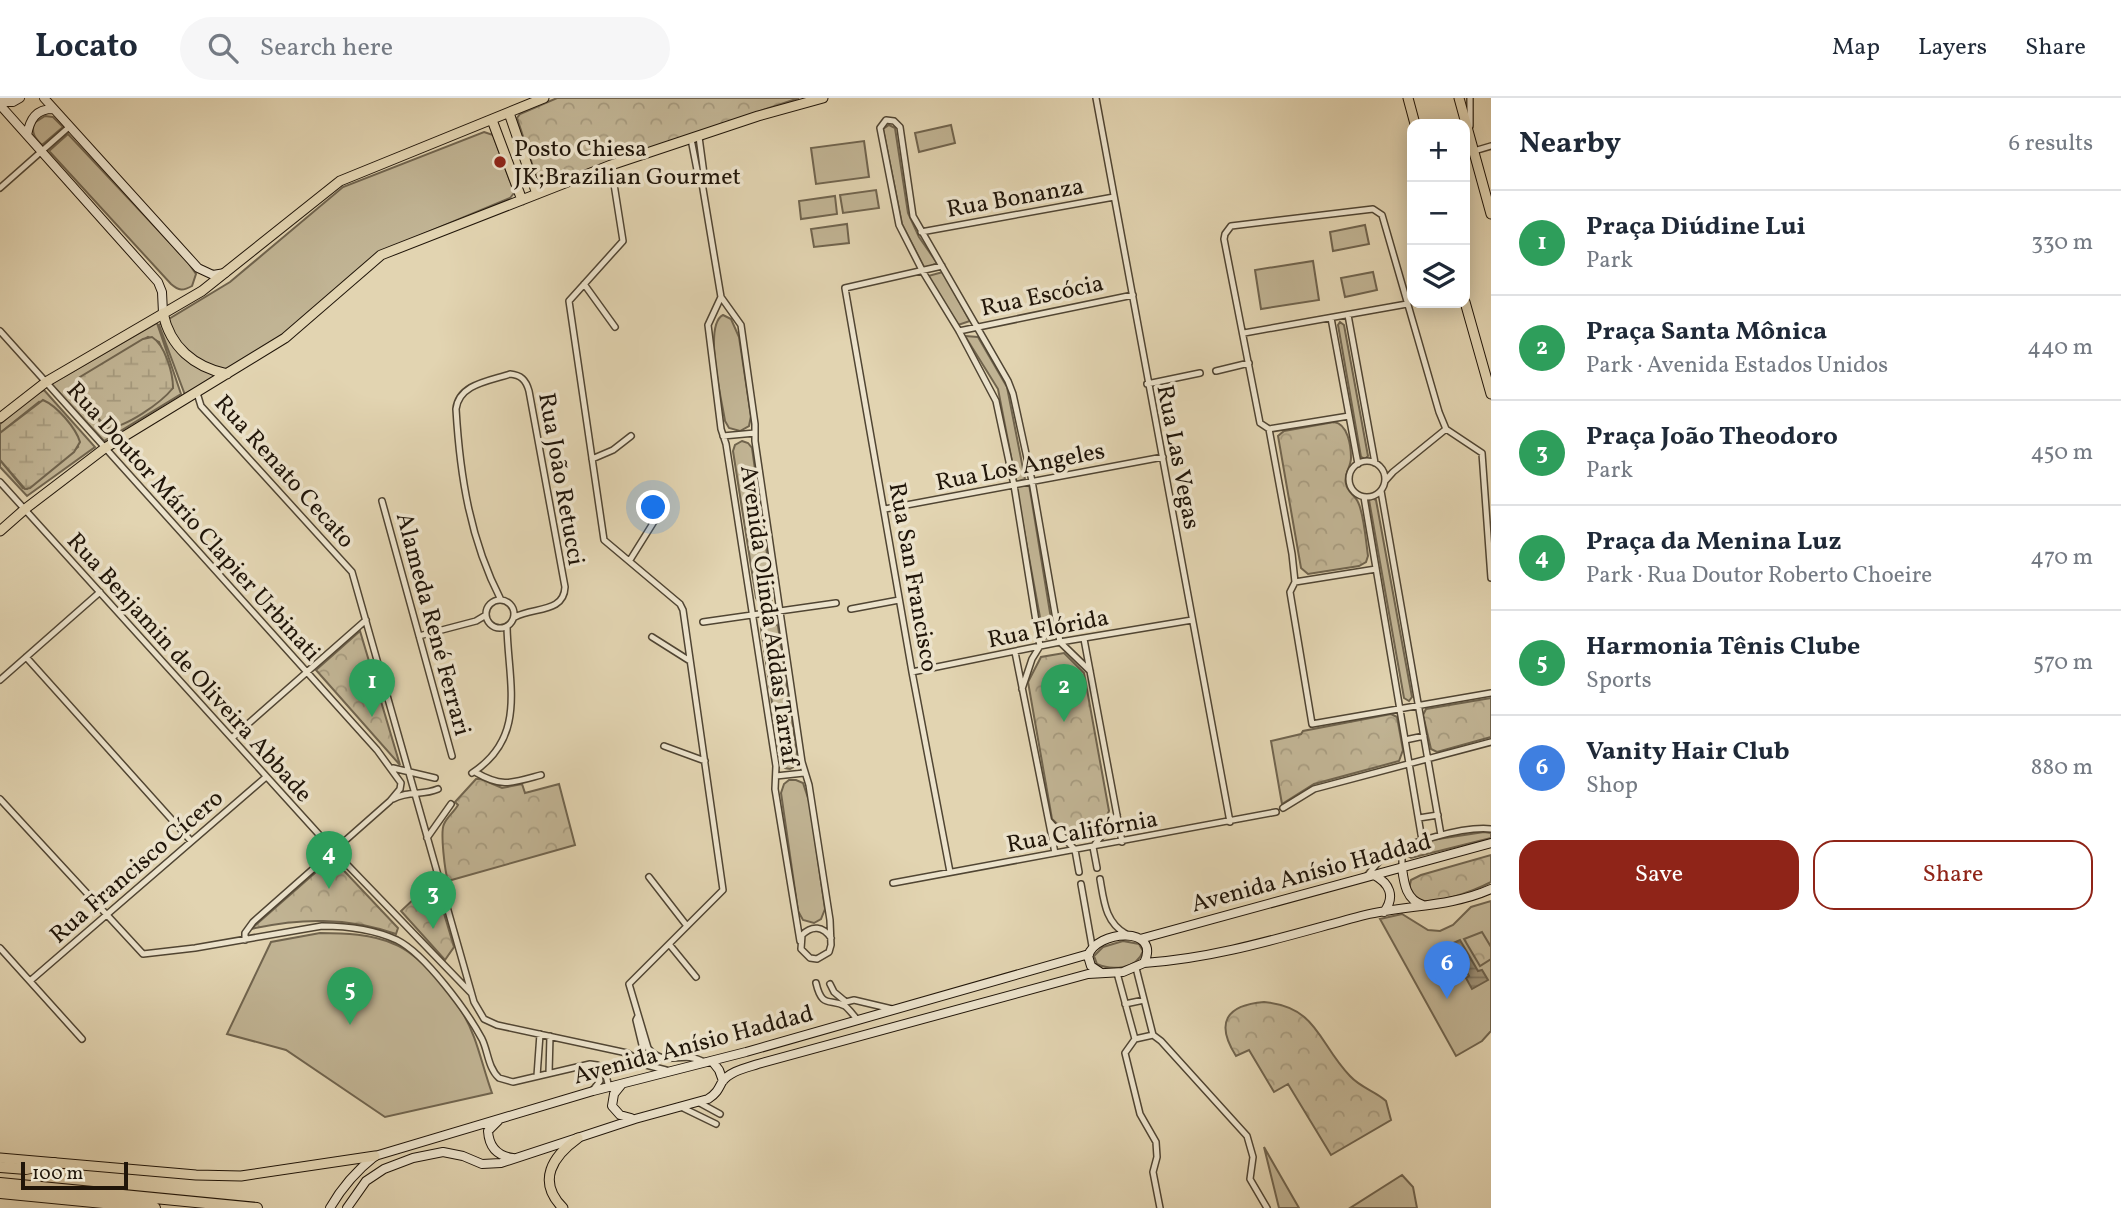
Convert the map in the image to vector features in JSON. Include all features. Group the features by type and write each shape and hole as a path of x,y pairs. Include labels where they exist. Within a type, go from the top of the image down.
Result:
{"highway":[{"path":"0,1167 26,1169 54,1163"},
{"path":"0,1183 257,1208"},
{"path":"0,1193 155,1208"}],"main road":[{"path":"0,103 13,102 20,98"},
{"path":"44,98 198,268 214,275 223,274 230,269"},
{"path":"0,418 46,382 202,291 340,181 544,98"},
{"path":"0,531 24,509 106,448 285,338 381,255 611,165 758,116 823,98"},
{"path":"1408,98 1414,119"},
{"path":"1459,98 1464,119"},
{"path":"0,103 158,282 167,326 179,349 209,370 227,374"},
{"path":"27,135 29,125 37,112 53,108"},
{"path":"509,113 537,194"},
{"path":"492,120 522,200"},
{"path":"1470,155 1491,214"},
{"path":"1467,308 1490,389"},
{"name":"Avenida Anísio Haddad","path":"1140,939 1491,843"},
{"path":"1402,868 1411,898 1416,903 1425,905"},
{"path":"1370,876 1387,884 1390,891 1391,898 1384,912"},
{"name":"Avenida Anísio Haddad","path":"347,1208 366,1181 384,1169 413,1158 443,1152 482,1164 519,1158 635,1119 697,1102 712,1096 734,1073 758,1064 1100,972 1117,973 1144,963 1203,956 1384,912 1475,896 1491,889"},
{"path":"1129,936 1140,939 1147,946 1144,963"},
{"name":"Avenida Anísio Haddad","path":"330,1208 357,1171 375,1156 504,1116 892,1009 1091,950 1112,938 1129,936"},
{"path":"1091,950 1091,966 1100,972"},
{"path":"708,1061 719,1070 723,1082"},
{"path":"611,1100 622,1084"},
{"path":"609,1087 617,1114 635,1119"},
{"path":"504,1116 493,1123 488,1131 492,1147 505,1157 519,1158"},
{"path":"563,1208 552,1191 550,1171 554,1159 562,1149 578,1138"},
{"path":"0,1158 196,1175 241,1176 375,1156"}],"street":[{"name":"Rua Las Vegas","path":"1096,98 1230,822"},
{"path":"1468,119 1469,98"},
{"path":"1022,689 1031,659 1040,646 1014,485 996,401 899,225 880,128 886,120 894,121 900,127 914,216 921,232 978,326 1013,394 1032,481 1060,642 1090,671"},
{"path":"0,188 69,127"},
{"name":"Avenida Olinda Addas Tarraf","path":"695,138 698,175 702,183 721,297 741,325 804,773 809,785 831,938"},
{"path":"1470,152 1491,146"},
{"path":"611,165 623,241 569,301 604,540 680,604 685,617 723,890 629,984 638,1016 636,1020 646,1049 661,1059 685,1056 708,1061"},
{"name":"Rua Bonanza","path":"921,232 1114,197"},
{"path":"1244,333 1407,304 1381,213 1373,209 1359,210 1235,224 1227,229 1224,239 1260,422 1269,429 1292,554 1295,582 1290,592 1312,724 1491,693"},
{"path":"923,272 942,266"},
{"name":"Rua San Francisco","path":"923,272 845,288 950,872"},
{"path":"584,284 615,327"},
{"name":"Rua Escócia","path":"959,331 1133,295"},
{"name":"Avenida Olinda Addas Tarraf","path":"721,297 708,325 721,429 753,614 776,776 775,789 800,942"},
{"path":"1408,308 1446,429 1482,453 1491,578"},
{"path":"1348,315 1375,463"},
{"path":"1331,318 1358,464"},
{"name":"Rua Doutor Mário Clapier Urbinati","path":"0,331 388,764 401,786 390,801"},
{"path":"1216,371 1249,363"},
{"path":"1147,384 1200,373"},
{"name":"Rua João Retucci","path":"498,600 473,531 459,457 456,409 465,390 517,374 523,378 529,391 565,587 561,601 552,607 527,610"},
{"name":"Rua Renato Cecato","path":"197,393 201,406 352,572 366,620"},
{"path":"1269,429 1349,416"},
{"path":"1393,472 1383,470 1375,463 1363,462 1351,472 1350,482 1354,492 1364,497 1376,495 1393,472 1446,429"},
{"path":"723,436 755,433"},
{"path":"592,459 613,450 631,436"},
{"name":"Rua Los Angeles","path":"885,509 1163,457"},
{"path":"1383,470 1385,481"},
{"name":"Rua Benjamin de Oliveira Abbade","path":"0,482 332,850 473,995"},
{"path":"1381,491 1441,835"},
{"path":"1364,497 1422,840"},
{"name":"Alameda René Ferrari","path":"382,501 452,756"},
{"path":"629,560 655,520"},
{"path":"1295,582 1376,569"},
{"path":"0,680 100,592"},
{"path":"488,622 488,607 498,600 527,610"},
{"path":"851,609 900,600"},
{"path":"703,622 836,603"},
{"path":"513,607 514,617"},
{"path":"504,628 514,617 527,610"},
{"path":"419,636 476,621 486,615"},
{"path":"232,738 366,620 477,1009 486,1020 496,1025 627,1053 641,1055 646,1049"},
{"name":"Rua Flórida","path":"912,672 1060,642 1192,620"},
{"path":"476,621 504,628"},
{"path":"504,628 512,678 506,734 495,754 474,772 488,780 506,784 541,775"},
{"path":"652,637 690,661"},
{"path":"1084,639 1122,842"},
{"path":"1015,652 1055,853"},
{"path":"26,657 191,841"},
{"path":"1405,740 1424,736"},
{"path":"1283,808 1314,789 1491,742"},
{"path":"664,746 705,761"},
{"path":"388,764 397,771 435,778"},
{"path":"776,776 804,773"},
{"name":"Rua Francisco Cícero","path":"30,981 266,777"},
{"path":"245,940 245,933 253,922 390,801 405,793 428,793 439,789"},
{"path":"0,799 138,951 146,955 307,928 335,926 395,940 436,975 467,1015 499,1078 513,1082 590,1064 597,1065 605,1073 609,1087"},
{"path":"427,838 451,804"},
{"name":"Rua Califórnia","path":"893,883 1276,812"},
{"path":"1097,867 1093,847 1117,814"},
{"path":"1419,818 1437,815"},
{"path":"1049,821 1075,850 1079,872"},
{"path":"1370,876 1382,860 1422,840 1491,829"},
{"path":"1402,868 1402,857 1406,848"},
{"path":"649,877 687,926"},
{"path":"1100,879 1106,912 1111,922 1129,936"},
{"path":"1081,884 1091,950"},
{"path":"395,940 406,926"},
{"path":"814,928 821,928 831,938 829,952 817,959 804,955 800,942 802,935 814,928"},
{"path":"669,944 696,977"},
{"path":"0,948 82,1039"},
{"path":"1136,968 1153,1035 1170,1050 1247,1136 1253,1157 1250,1179 1267,1208"},
{"path":"1117,973 1135,1039"},
{"path":"818,983 821,995 830,1003 845,1004 854,1000"},
{"path":"831,985 840,994 854,1000 892,1009"},
{"path":"821,995 831,985"},
{"path":"831,985 857,1019"},
{"path":"1125,1004 1144,1000"},
{"path":"467,1015 477,1009"},
{"path":"476,1029 480,1021 486,1020"},
{"path":"537,1076 540,1034"},
{"path":"1153,1035 1135,1039 1127,1047 1126,1062 1140,1114 1156,1142 1157,1157 1153,1172 1160,1208"},
{"path":"549,1073 550,1036"},
{"path":"627,1053 646,1065 670,1071"},
{"path":"593,1091 600,1081 597,1065"},
{"path":"697,1102 720,1114"},
{"path":"681,1107 716,1124"}],"green space":[{"path":"557,98 799,98 546,185 537,179 517,118 520,114"},
{"path":"45,116 53,117 63,127 42,145 34,135 33,127 34,123"},
{"path":"889,125 895,128 908,213 919,237 937,263 925,269 902,224 883,129"},
{"path":"951,125 955,143 919,152 915,133"},
{"path":"484,132 493,135 513,189 514,193 510,198 380,252 281,338 185,395 159,325 230,282 343,187"},
{"path":"68,134 187,261 196,274 192,286 181,290 171,284 49,151"},
{"path":"864,141 869,177 816,184 811,148"},
{"path":"876,190 879,208 843,213 840,195"},
{"path":"835,196 837,214 801,219 799,201"},
{"path":"847,224 849,243 814,247 811,229"},
{"path":"1365,225 1369,244 1333,251 1330,232"},
{"path":"1313,261 1319,300 1261,309 1255,270"},
{"path":"943,272 970,321 958,325 928,276"},
{"path":"1373,272 1377,290 1345,297 1341,278"},
{"path":"723,315 731,319 739,337 751,416 749,426 740,431 729,428 725,421 718,381 714,333 717,322"},
{"path":"1340,322 1344,325 1368,456 1365,459 1361,457 1338,325"},
{"path":"157,323 181,394 104,441 51,384","holes":["148,337 159,342 173,388 102,424 84,402 76,381"]},
{"path":"965,336 978,337 1007,387 1025,479 1016,482 998,389"},
{"path":"152,337 161,346 167,360 173,388 142,414 123,424 107,428 73,386 80,377 143,339"},
{"path":"44,390 95,447 27,496 0,467 0,460 23,488 27,489 78,447 39,402 0,433 0,424 32,396"},
{"path":"43,400 65,418 80,442 74,452 30,488 25,489 0,460 0,433"},
{"path":"1334,422 1346,431 1349,442 1351,462 1345,480 1360,507 1368,556 1366,562 1359,566 1308,574 1301,568 1278,436 1284,431"},
{"path":"742,441 752,448 773,596 771,602 766,605 759,603 756,598 733,451 735,445"},
{"path":"1029,484 1054,637 1044,639 1016,487"},
{"path":"1369,500 1376,500 1412,697 1409,701 1404,698"},
{"path":"769,620 778,626 798,759 797,765 790,769 781,763 761,629 762,624"},
{"path":"360,631 400,765 316,670"},
{"path":"1064,653 1084,673 1109,811 1100,832 1071,837 1052,819 1028,682 1041,657"},
{"path":"1491,698 1491,737 1437,752 1431,749 1423,715 1426,709"},
{"path":"1391,714 1397,717 1403,750 1399,761 1314,784 1282,804 1271,741 1301,734 1303,731"},
{"path":"476,779 502,788 522,784 525,793 559,784 575,845 448,881 444,861 444,824 458,805 455,802"},
{"path":"789,780 803,783 810,804 825,909 821,919 814,923 803,920 798,911 781,793 784,784"},
{"path":"1491,833 1491,838 1411,858 1407,855 1409,851 1421,847 1425,841"},
{"path":"1491,855 1491,882 1475,889 1453,897 1423,901 1416,898 1409,889 1411,880 1421,875"},
{"path":"332,858 398,928 396,934 360,924 323,921 251,929"},
{"path":"434,880 454,947 445,960 401,911"},
{"path":"1491,901 1491,1031 1482,1041 1456,1056 1380,919 1402,914 1428,930 1440,931 1453,925 1471,907"},
{"path":"1482,932 1491,947 1491,959 1480,966 1464,939"},
{"path":"320,933 377,938 403,949 423,964 449,993 467,1021 492,1093 385,1117 286,1050 227,1034 271,942"},
{"path":"1123,941 1139,944 1143,951 1135,962 1117,968 1097,964 1094,956 1103,947"},
{"path":"1448,949 1464,976 1447,986 1433,961"},
{"path":"1264,1002 1282,1005 1307,1019 1350,1076 1386,1101 1391,1120 1331,1155 1288,1084 1274,1092 1249,1050 1236,1056 1230,1044 1226,1034 1228,1018 1241,1007"},
{"path":"1264,1147 1299,1208 1279,1208"},
{"path":"1402,1175 1413,1187 1417,1208 1350,1208"}],"shaded area":[{"path":"1460,940 1478,971 1482,970 1488,980 1472,989 1466,978 1469,976 1451,944"}],"place":[{"name":"Posto Chiesa JK;Brazilian Gourmet","path":"500,162"},
{"name":"Praça Diúdine Lui","path":"372,717"},
{"name":"Praça Santa Mônica","path":"1064,722"},
{"name":"Praça da Menina Luz","path":"329,889"},
{"name":"Praça João Theodoro","path":"433,929"},
{"name":"Vanity Hair Club","path":"1447,999"},
{"name":"Harmonia Tênis Clube","path":"350,1025"}]}
